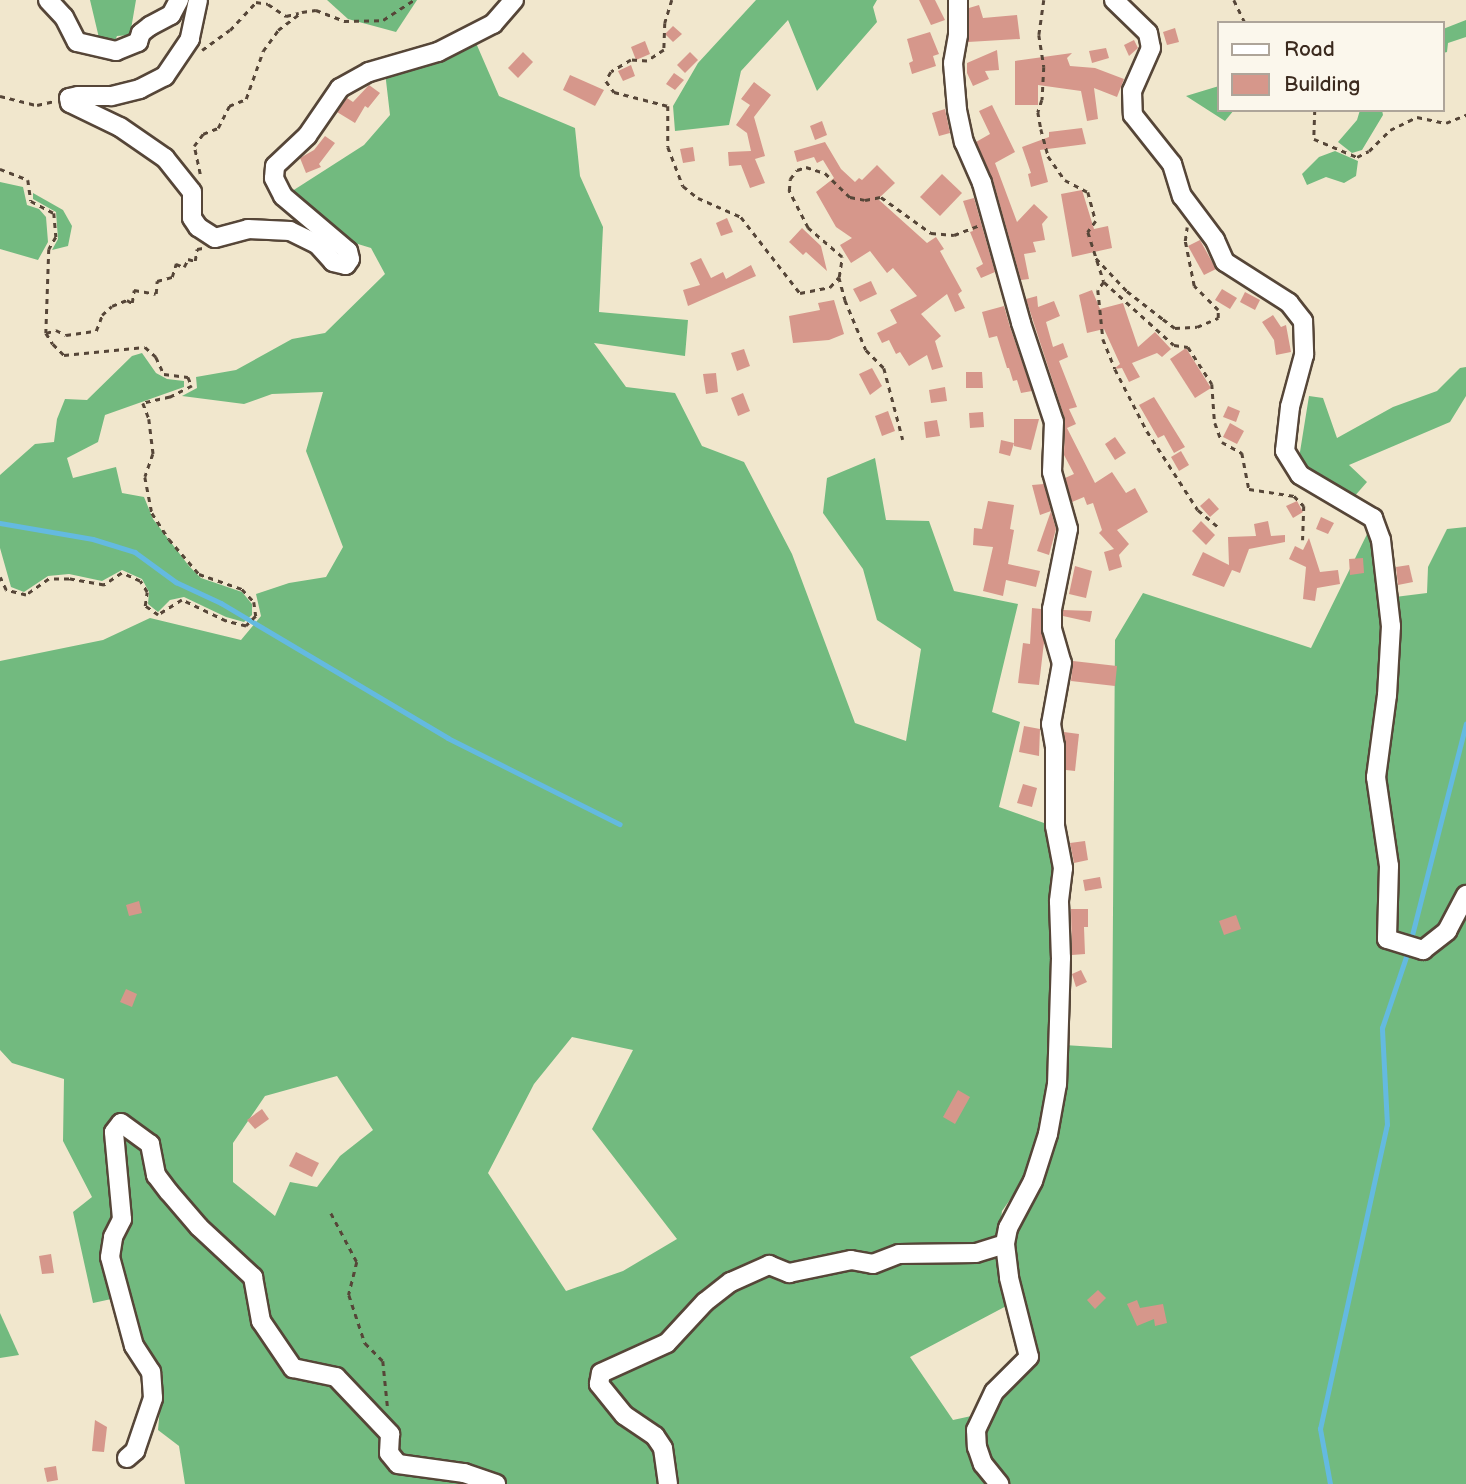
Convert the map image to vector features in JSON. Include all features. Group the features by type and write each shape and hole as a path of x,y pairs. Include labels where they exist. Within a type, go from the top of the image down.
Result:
{"street":[{"path":"48,0 64,17 77,42 116,51 128,49 138,42 141,33 171,15 179,0"},
{"path":"198,0 190,39 165,76 141,89 111,96 69,98 70,103 120,127 165,158 192,192 192,218 202,230 215,238 248,229 290,231 317,244 333,262 346,265 350,259 348,251 283,197 274,178 275,166 307,136 340,88 369,72 448,47 494,24 514,0"},
{"path":"958,0 958,35 953,63 957,110 964,142 982,183 991,221 1054,422 1052,472 1068,529 1052,609 1052,629 1062,663 1051,724 1055,746 1055,826 1063,868 1059,902 1061,958 1057,1084 1044,1146 1033,1181 1008,1228 1005,1244 1009,1278 1030,1357 994,1392 976,1430 977,1447 984,1464 999,1484"},
{"path":"1114,0 1148,33 1151,48 1132,91 1133,116 1172,164 1182,196 1215,240 1225,262 1289,303 1303,321 1304,355 1290,407 1286,452 1300,475 1373,518 1381,540 1391,626 1387,695 1376,777 1389,866 1387,939 1423,950 1447,931 1466,895"},
{"path":"127,1458 135,1451 153,1398 151,1372 134,1346 110,1258 113,1237 122,1219 114,1132 121,1123 150,1144 156,1175 169,1192 199,1227 253,1277 261,1321 293,1368 336,1377 375,1422 390,1434 389,1453 398,1464 464,1473 496,1484"},
{"path":"668,1484 663,1448 655,1436 624,1415 599,1384 601,1373 667,1343 705,1303 731,1282 769,1265 789,1273 851,1260 873,1264 899,1254 976,1253 1005,1244"}],"path":[{"path":"200,51 230,30 256,2 268,4 286,16 316,10 344,21 383,20 414,0"},
{"path":"672,0 666,23 664,50 647,61 631,60 611,72 606,81 614,92 668,106 668,147 683,186 698,198 741,216 800,293 830,287 839,277"},
{"path":"1044,0 1039,35 1044,67 1038,112 1041,129 1048,156 1065,180 1088,192 1096,221 1088,232 1104,282 1174,345 1188,346 1212,384 1215,423 1222,442 1242,453 1249,489 1294,496 1304,506 1303,540"},
{"path":"1234,0 1244,21"},
{"path":"201,181 194,146 202,134 218,128 229,106 246,99 263,51 278,30 302,12"},
{"path":"0,96 37,105 69,98"},
{"path":"1315,112 1314,139 1357,157 1369,151 1390,130 1418,117 1446,122 1466,114"},
{"path":"903,440 884,368 866,349 845,300 839,277 842,257 808,228 789,191 790,179 806,167 825,173 850,197 865,200 881,197 931,233 954,235 991,221"},
{"path":"0,169 29,180 31,201 54,213 56,237 49,249 46,333 64,355 145,347 156,357 164,374 188,377 192,386 170,397 143,403 149,419 153,454 145,477 152,513 169,539 199,574 242,589 254,602 256,617 246,626 226,621 182,600 158,615 145,606 146,592 140,581 122,573 104,585 69,579 49,579 26,595 6,590 0,577"},
{"path":"1094,255 1127,290 1175,328 1196,327 1217,318 1218,310 1195,286 1189,265 1185,241 1188,204"},
{"path":"46,333 56,330 65,335 96,331 102,315 112,306 127,300 132,303 134,290 156,294 158,281 172,277 176,264 184,267 188,259 195,261 197,248 203,249 202,230"},
{"path":"1104,282 1098,290 1103,339 1115,369 1147,431 1198,510 1218,527"},
{"path":"331,1213 357,1262 349,1295 365,1343 383,1361 390,1434"}],"green space":[{"path":"90,0 136,0 130,35 117,36 113,45 99,38"},
{"path":"327,0 417,0 396,32 348,19"},
{"path":"756,0 877,0 873,7 877,22 817,91 788,20 741,71 729,125 675,131 673,106 698,63"},
{"path":"1466,20 1466,37 1448,43 1445,52 1445,28"},
{"path":"476,43 499,96 575,128 580,176 603,227 599,312 688,320 685,356 594,343 626,387 675,393 702,446 744,462 792,554 855,723 906,741 921,649 877,620 863,569 823,513 827,478 875,458 886,520 929,521 954,591 1018,604 992,712 1020,722 999,807 1044,823 1053,865 1051,1053 1045,1107 1030,1171 1002,1211 999,1236 975,1246 869,1261 790,1268 771,1259 664,1335 593,1372 655,1445 661,1484 505,1484 491,1472 432,1461 407,1463 395,1452 398,1428 297,1362 268,1319 255,1275 170,1189 153,1138 118,1119 110,1164 112,1218 106,1236 116,1298 93,1303 73,1212 92,1197 63,1141 64,1079 12,1063 0,1050 0,661 103,640 150,618 241,640 261,616 256,594 289,583 326,577 343,547 306,451 323,392 272,394 244,404 182,396 197,388 196,377 236,370 292,339 325,333 385,274 371,248 335,237 286,195 364,145 390,115 385,72 441,57","holes":["572,1037 633,1050 592,1129 677,1239 623,1271 566,1291 488,1173 534,1084","337,1076 373,1130 340,1156 317,1187 290,1182 275,1216 233,1182 233,1143 265,1096"]},
{"path":"1218,86 1218,112 1232,112 1225,121 1186,96"},
{"path":"1359,112 1382,112 1362,150 1352,153 1338,142 1357,120"},
{"path":"1335,151 1358,161 1356,176 1344,183 1326,177 1307,185 1302,174 1319,157"},
{"path":"0,182 23,187 27,205 39,209 46,217 48,242 38,260 0,249"},
{"path":"33,193 63,210 72,226 68,246 52,250 58,239 56,212 33,199"},
{"path":"142,353 156,373 167,379 184,381 184,387 105,415 98,442 67,458 73,478 116,467 122,493 144,497 153,519 189,566 201,578 242,592 252,604 252,615 244,622 226,617 184,597 170,600 158,612 148,604 149,592 142,579 122,570 102,581 69,574 48,576 24,592 11,587 0,548 0,475 35,444 54,442 57,419 65,399 87,400 132,356"},
{"path":"1466,367 1466,396 1450,422 1349,465 1367,482 1353,498 1310,471 1299,458 1309,396 1323,398 1337,438 1393,407 1437,391 1460,368"},
{"path":"1466,527 1466,886 1444,928 1422,944 1396,933 1392,909 1383,777 1401,626 1395,597 1427,593 1428,567 1447,529"},
{"path":"1370,528 1387,627 1377,749 1384,870 1378,912 1381,943 1429,957 1451,936 1466,907 1466,1484 1005,1484 988,1461 982,1429 987,1411 1034,1358 1008,1242 1038,1181 1064,1045 1112,1048 1115,640 1143,593 1311,648"},
{"path":"121,1128 147,1146 152,1178 250,1280 291,1372 335,1382 386,1439 384,1455 488,1484 185,1484 179,1446 158,1430 163,1374 144,1350 115,1256"},
{"path":"1000,1249 1012,1303 910,1357 953,1420 976,1415 995,1484 671,1484 666,1444 624,1410 605,1377 756,1273"},
{"path":"0,1313 19,1355 0,1358"}],"building":[{"path":"919,0 935,0 945,20 931,25"},
{"path":"979,5 983,18 1017,15 1020,39 968,42 969,8"},
{"path":"673,26 682,34 673,42 665,34"},
{"path":"1175,28 1179,42 1167,45 1163,32"},
{"path":"930,32 939,54 933,56 936,66 912,74 909,63 913,61 907,39"},
{"path":"1134,40 1138,48 1129,56 1124,45"},
{"path":"645,41 650,54 636,60 631,47"},
{"path":"1106,48 1109,58 1092,63 1089,51"},
{"path":"997,50 999,70 985,71 989,79 973,86 967,73 967,63"},
{"path":"523,52 533,62 518,78 508,68"},
{"path":"690,52 698,60 685,73 677,65"},
{"path":"1072,53 1067,58 1070,66 1095,68 1124,79 1117,97 1094,88 1098,119 1087,121 1081,91 1038,85 1038,105 1015,105 1015,61"},
{"path":"631,65 635,76 623,81 618,71"},
{"path":"674,73 684,80 675,90 666,84"},
{"path":"570,75 604,90 595,106 563,90"},
{"path":"754,82 771,95 754,117 765,156 755,159 765,183 750,188 741,165 729,166 728,152 751,151 747,133 736,125 750,105 741,99"},
{"path":"369,85 380,93 368,108 365,106 355,123 337,112 347,98 353,102"},
{"path":"992,105 1015,152 995,163 1017,222 1034,204 1048,217 1042,224 1045,240 1033,242 1036,252 1024,254 1029,279 1021,280 993,180 976,142 990,134 979,111"},
{"path":"945,109 950,133 939,136 932,113"},
{"path":"822,121 827,135 815,140 810,126"},
{"path":"1082,128 1086,144 1040,150 1048,182 1031,187 1028,174 1031,173 1022,147 1049,137 1049,132"},
{"path":"325,136 335,143 319,164 321,167 306,173 300,158 314,150"},
{"path":"825,142 841,169 855,182 859,178 862,180 877,165 895,183 878,199 927,243 936,237 944,249 940,251 962,291 958,294 965,308 955,312 947,294 921,314 941,336 935,341 943,367 932,370 927,355 909,366 900,352 896,354 889,340 882,343 877,333 897,323 890,310 917,296 893,268 887,273 870,251 851,263 840,245 852,238 836,227 816,192 834,178 823,160 817,163 814,157 797,162 794,151"},
{"path":"693,147 695,161 683,163 680,149"},
{"path":"942,174 962,193 940,216 920,197"},
{"path":"1082,190 1094,229 1108,226 1112,248 1072,257 1061,194"},
{"path":"974,198 995,272 981,278 976,268 983,264 970,232 973,231 963,201"},
{"path":"727,218 733,232 721,236 716,223"},
{"path":"802,228 821,246 827,271 806,252 803,255 789,242"},
{"path":"1200,240 1216,269 1204,275 1188,246"},
{"path":"701,258 711,278 723,272 726,279 751,265 756,276 688,306 683,290 700,285 690,263"},
{"path":"871,281 877,294 860,302 853,289"},
{"path":"1222,289 1237,298 1230,309 1215,300"},
{"path":"1092,290 1100,309 1123,303 1138,347 1155,332 1171,349 1162,357 1157,353 1132,363 1140,377 1129,382 1122,368 1114,369 1120,364 1104,329 1087,333 1079,295"},
{"path":"1245,292 1260,300 1255,310 1240,302"},
{"path":"1037,296 1038,307 1054,301 1060,316 1046,322 1053,347 1063,343 1068,357 1059,361 1077,407 1069,409 1076,424 1067,428 1095,483 1112,472 1126,493 1135,488 1148,512 1117,530 1129,544 1119,555 1122,567 1109,571 1104,552 1114,549 1099,533 1102,530 1093,503 1087,505 1084,497 1072,502 1065,478 1074,474 1064,455 1065,419 1026,299"},
{"path":"834,300 844,334 829,340 793,343 789,316 820,310 818,303"},
{"path":"1004,306 1032,391 1021,393 1017,380 1013,381 1007,368 997,336 989,338 982,312"},
{"path":"1273,315 1281,327 1286,325 1291,352 1276,355 1274,340 1262,322"},
{"path":"1186,348 1211,388 1195,398 1170,359"},
{"path":"744,349 750,366 737,371 731,353"},
{"path":"872,368 882,386 870,395 859,374"},
{"path":"966,372 982,372 983,388 966,388"},
{"path":"716,373 718,392 706,394 703,374"},
{"path":"945,387 947,401 931,403 929,390"},
{"path":"743,393 750,411 738,416 731,398"},
{"path":"1154,397 1185,447 1174,453 1164,435 1158,438 1139,405"},
{"path":"1228,406 1240,411 1236,422 1223,417"},
{"path":"888,411 895,431 882,436 875,416"},
{"path":"983,412 984,427 970,428 969,413"},
{"path":"1014,419 1039,419 1031,450 1014,446"},
{"path":"937,420 940,436 926,438 924,422"},
{"path":"1230,423 1244,431 1237,444 1223,437"},
{"path":"1115,437 1126,453 1115,460 1105,444"},
{"path":"1001,440 1014,443 1010,456 999,453"},
{"path":"1181,451 1189,465 1179,471 1171,457"},
{"path":"1044,484 1051,511 1040,515 1032,485"},
{"path":"1209,498 1219,509 1210,517 1200,506"},
{"path":"988,501 1014,505 1010,529 1014,530 1008,564 1040,571 1036,587 1006,580 1003,596 983,591 993,547 973,545 974,528 982,529"},
{"path":"1297,501 1303,512 1293,518 1286,506"},
{"path":"1051,511 1056,529 1049,555 1037,551"},
{"path":"1321,517 1334,523 1328,534 1316,529"},
{"path":"1201,521 1215,535 1206,545 1192,531"},
{"path":"1268,521 1271,536 1285,535 1285,542 1249,549 1240,573 1232,570 1224,587 1192,575 1203,552 1229,565 1228,537 1256,536 1254,524"},
{"path":"1309,538 1320,572 1338,570 1340,584 1317,588 1315,601 1303,599 1306,567 1289,559 1295,546 1303,550"},
{"path":"1363,558 1364,573 1350,575 1349,559"},
{"path":"1409,565 1413,582 1398,585 1396,567"},
{"path":"1075,566 1092,571 1086,598 1069,594"},
{"path":"1032,608 1041,609 1044,642 1039,685 1018,683 1023,643 1030,644"},
{"path":"1063,610 1092,611 1090,622 1063,616"},
{"path":"1073,661 1117,666 1115,686 1071,681"},
{"path":"1024,726 1040,729 1039,756 1019,752"},
{"path":"1064,732 1079,734 1075,771 1066,770"},
{"path":"1023,784 1037,788 1032,807 1017,803"},
{"path":"1085,841 1088,860 1074,863 1070,843"},
{"path":"1100,877 1102,888 1085,891 1083,880"},
{"path":"139,901 142,913 129,916 126,905"},
{"path":"1071,909 1088,909 1088,927 1084,927 1085,954 1072,955"},
{"path":"1236,915 1241,929 1224,935 1219,921"},
{"path":"1081,970 1087,982 1076,987 1072,974"},
{"path":"126,989 137,994 132,1007 120,1002"},
{"path":"958,1090 970,1097 955,1124 943,1117"},
{"path":"262,1109 269,1119 255,1129 247,1120"},
{"path":"296,1152 319,1163 312,1177 289,1166"},
{"path":"51,1254 54,1273 42,1274 39,1256"},
{"path":"1098,1290 1106,1298 1095,1309 1087,1300"},
{"path":"1137,1300 1140,1308 1163,1304 1167,1323 1155,1326 1154,1319 1137,1326 1127,1304"},
{"path":"95,1420 107,1427 104,1452 92,1451"},
{"path":"56,1466 58,1480 47,1482 44,1468"}],"waterway":[{"path":"0,523 93,539 135,552 176,582 221,603 448,738 620,824"},
{"path":"1410,943 1466,724"},
{"path":"1330,1484 1320,1429 1387,1125 1382,1028 1408,951"}]}
